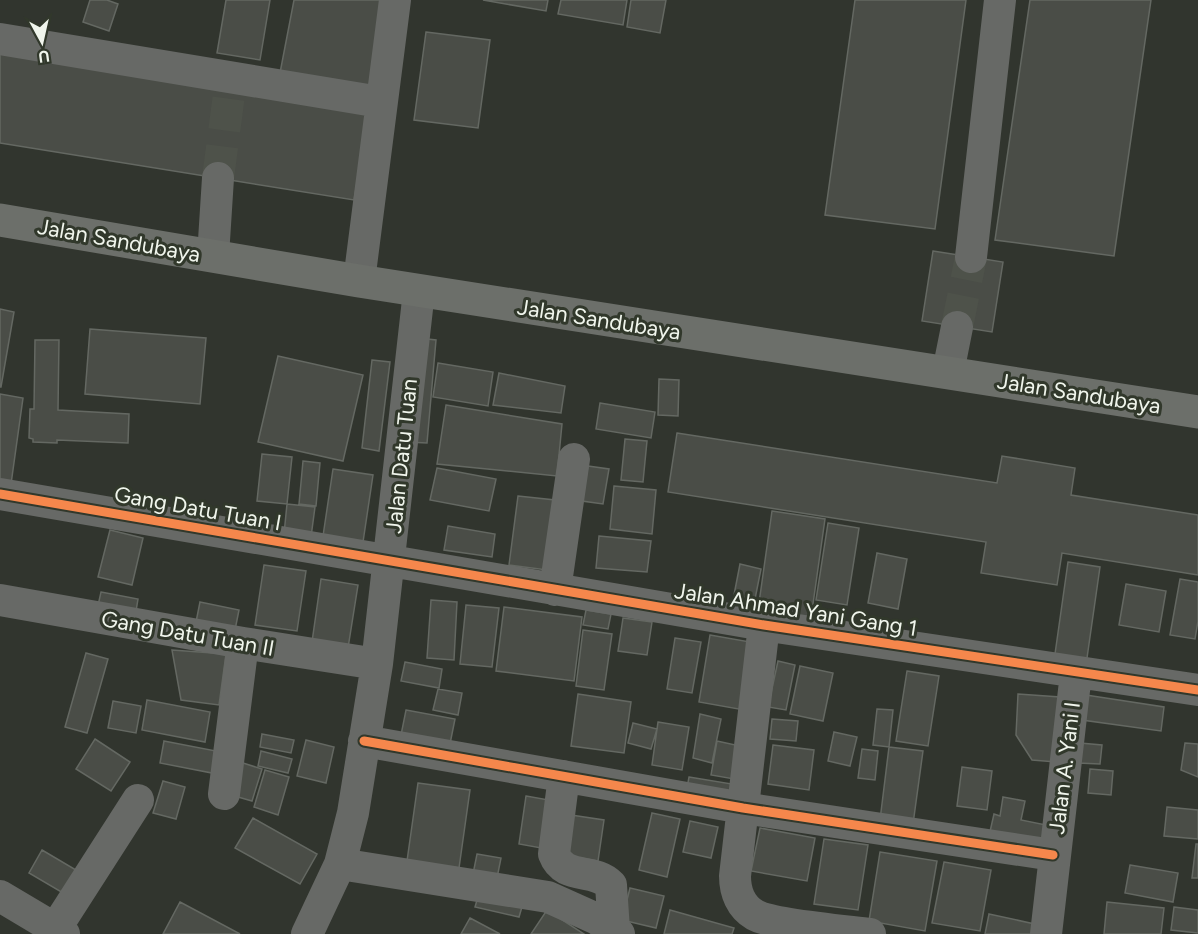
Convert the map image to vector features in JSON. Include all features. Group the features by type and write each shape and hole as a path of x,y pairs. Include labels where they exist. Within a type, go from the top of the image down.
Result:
{"highway":[{"name":"Jalan Sandubaya","path":"0,220 419,291 1198,412"}],"street":[{"path":"359,281 394,0"},
{"path":"971,257 1000,0"},
{"path":"0,39 231,82 380,102"},
{"path":"213,256 218,178"},
{"name":"Jalan Datu Tuan","path":"307,934 340,864 353,813 377,664 419,291"},
{"path":"948,372 957,327"},
{"path":"555,590 574,459"},
{"name":"Gang Datu Tuan I","path":"0,494 390,561"},
{"name":"Jalan Ahmad Yani Gang 1","path":"390,561 764,625 1198,690"},
{"name":"Gang Datu Tuan II","path":"0,600 243,644 377,664"},
{"path":"764,625 735,876 739,896 745,907 761,918 870,934"},
{"path":"224,794 243,644"},
{"name":"Jalan A. Yani I","path":"1046,934 1053,855 1076,673"},
{"path":"364,741 743,808 1053,855"},
{"path":"564,776 554,854 558,864 566,870 604,878 611,885 616,932"},
{"path":"0,896 57,932 138,800"},
{"path":"340,864 548,897 597,919 616,932"}],"building":[{"path":"90,0 107,0 118,4 109,31 83,22"},
{"path":"226,0 270,0 260,60 217,53"},
{"path":"294,0 385,0 369,89 280,73"},
{"path":"483,0 548,0 546,11"},
{"path":"561,0 627,0 623,25 558,14"},
{"path":"631,0 666,0 660,33 627,27"},
{"path":"855,0 966,0 935,229 825,215"},
{"path":"1030,0 1151,0 1114,256 995,240"},
{"path":"426,32 490,40 478,128 414,120"},
{"path":"0,49 369,110 354,200 0,143"},
{"path":"933,251 1003,262 992,332 922,321"},
{"path":"0,309 14,312 1,387 0,387"},
{"path":"90,329 206,338 200,404 85,394"},
{"path":"418,338 436,340 427,443 407,442"},
{"path":"35,340 59,340 58,410 129,414 128,443 57,440 57,443 33,442 33,439 29,438 30,409 34,409"},
{"path":"278,356 363,375 343,461 258,442"},
{"path":"372,360 390,362 379,451 362,448"},
{"path":"438,363 493,372 488,406 433,397"},
{"path":"499,373 565,386 561,413 493,405"},
{"path":"659,379 679,380 678,416 658,415"},
{"path":"0,394 23,398 11,484 0,482"},
{"path":"600,403 655,412 651,438 596,429"},
{"path":"446,405 562,424 557,476 437,464"},
{"path":"677,433 997,483 1002,456 1075,468 1071,495 1198,515 1198,575 1062,553 1057,585 981,573 986,542 668,492"},
{"path":"625,439 647,441 643,482 621,480"},
{"path":"262,454 292,457 287,504 257,501"},
{"path":"303,461 320,463 316,506 299,504"},
{"path":"588,466 609,469 603,504 582,501"},
{"path":"437,468 496,479 489,511 430,500"},
{"path":"333,469 373,475 363,542 323,536"},
{"path":"614,486 656,490 652,534 610,529"},
{"path":"518,496 555,500 547,570 509,565"},
{"path":"287,504 315,507 311,537 284,534"},
{"path":"772,511 825,519 811,618 758,610"},
{"path":"828,523 859,528 847,605 816,600"},
{"path":"448,526 495,534 492,557 444,550"},
{"path":"110,530 143,538 132,585 98,577"},
{"path":"599,536 651,541 647,572 596,568"},
{"path":"877,553 907,559 898,609 868,603"},
{"path":"1068,562 1100,567 1086,665 1054,661"},
{"path":"740,564 761,569 755,599 734,595"},
{"path":"264,565 306,571 297,631 255,625"},
{"path":"321,579 358,585 348,648 312,642"},
{"path":"1180,579 1198,582 1198,621 1195,639 1170,635"},
{"path":"1126,584 1166,591 1159,632 1119,625"},
{"path":"101,592 138,599 135,617 97,610"},
{"path":"431,600 457,602 454,660 427,658"},
{"path":"200,602 239,610 235,630 196,622"},
{"path":"466,605 499,608 492,667 460,664"},
{"path":"504,607 582,617 574,681 496,671"},
{"path":"586,610 611,614 608,629 583,625"},
{"path":"623,618 652,622 647,655 618,651"},
{"path":"583,630 612,634 604,690 576,686"},
{"path":"710,635 756,643 744,710 699,702"},
{"path":"675,638 701,642 692,693 667,689"},
{"path":"172,650 226,654 219,705 181,700"},
{"path":"86,653 108,659 87,733 65,727"},
{"path":"778,661 795,665 786,710 768,707"},
{"path":"405,662 442,669 439,688 401,681"},
{"path":"800,666 833,673 823,721 790,714"},
{"path":"907,671 939,676 928,746 896,741"},
{"path":"438,689 462,693 458,715 433,710"},
{"path":"578,694 631,702 624,753 571,746"},
{"path":"1018,694 1060,697 1056,762 1032,760 1016,735"},
{"path":"1086,695 1164,707 1161,731 1082,720"},
{"path":"147,700 210,712 205,742 142,730"},
{"path":"113,701 141,706 136,733 108,728"},
{"path":"877,709 893,710 889,747 873,745"},
{"path":"406,710 455,719 449,749 400,740"},
{"path":"700,714 721,719 712,763 693,758"},
{"path":"772,719 798,721 796,741 770,739"},
{"path":"658,722 689,727 682,770 652,765"},
{"path":"633,723 657,729 651,749 628,743"},
{"path":"834,732 857,737 850,766 828,761"},
{"path":"262,734 294,740 291,753 260,747"},
{"path":"95,739 130,762 111,791 76,769"},
{"path":"306,740 334,747 326,783 297,776"},
{"path":"164,741 216,751 212,773 160,763"},
{"path":"717,741 740,746 734,779 711,775"},
{"path":"1080,743 1102,745 1100,764 1078,763"},
{"path":"1185,743 1198,744 1198,777 1181,770"},
{"path":"773,745 814,750 809,790 768,784"},
{"path":"889,747 923,751 913,824 880,820"},
{"path":"862,749 878,751 875,780 858,778"},
{"path":"261,751 292,759 288,773 258,766"},
{"path":"240,762 262,769 252,801 231,795"},
{"path":"962,767 992,771 987,810 957,806"},
{"path":"1090,769 1113,771 1111,795 1088,793"},
{"path":"265,770 289,777 278,815 254,807"},
{"path":"689,777 732,784 730,796 687,788"},
{"path":"163,781 185,787 176,819 153,813"},
{"path":"418,783 470,790 459,868 407,861"},
{"path":"526,796 549,800 541,848 519,844"},
{"path":"1003,797 1025,801 1021,820 1051,826 1046,848 989,836 994,814 1000,816"},
{"path":"1167,807 1198,810 1198,839 1164,836"},
{"path":"652,813 680,819 667,877 639,870"},
{"path":"571,815 604,820 598,861 564,855"},
{"path":"253,818 317,854 300,884 235,848"},
{"path":"690,821 718,827 711,858 683,852"},
{"path":"760,828 815,838 807,881 751,871"},
{"path":"824,839 868,845 858,910 814,904"},
{"path":"1196,844 1198,844 1198,878 1192,878"},
{"path":"42,850 76,870 63,893 29,873"},
{"path":"880,852 937,861 925,931 869,921"},
{"path":"477,854 501,858 497,878 473,874"},
{"path":"944,862 991,870 980,931 932,923"},
{"path":"1130,865 1178,873 1173,902 1125,893"},
{"path":"630,888 664,896 656,928 622,920"},
{"path":"480,890 524,900 519,917 475,907"},
{"path":"180,902 240,934 163,934"},
{"path":"1107,902 1164,908 1161,934 1104,934"},
{"path":"1174,907 1198,910 1198,933 1171,930"},
{"path":"547,910 584,934 531,934"},
{"path":"670,910 734,928 732,934 664,934"},
{"path":"989,914 1044,926 1042,934 985,934"},
{"path":"470,918 500,934 461,934"}],"tunnel":[{"path":"218,178 230,87"},
{"path":"957,327 971,257"}],"cycle path":[{"path":"0,494 764,625 1198,690"},
{"path":"364,741 743,808 1053,855"}]}
